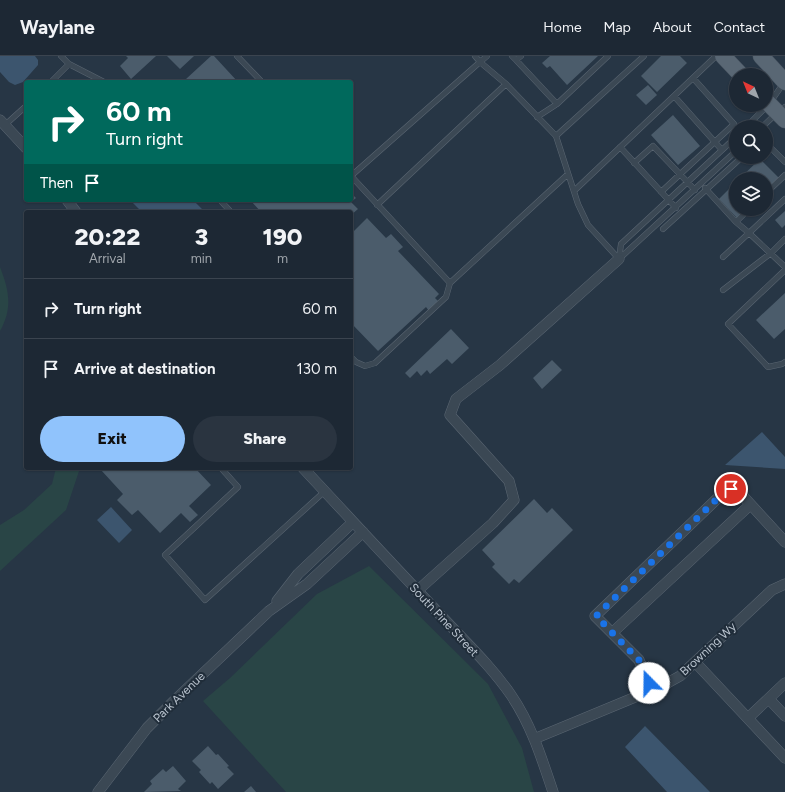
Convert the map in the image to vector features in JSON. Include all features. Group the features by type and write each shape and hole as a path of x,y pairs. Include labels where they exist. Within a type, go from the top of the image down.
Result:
{"main road":[{"path":"723,56 734,68"},
{"path":"761,56 785,82"}],"street":[{"path":"3,123 24,146"},
{"path":"417,591 493,523 514,500 508,481 450,415 456,399 500,365 619,259"},
{"name":"South Pine Street","path":"305,470 498,678 512,696 534,739 553,792"},
{"path":"651,691 639,660 596,616 722,494 731,489 736,490 785,542"},
{"path":"612,633 750,505"},
{"name":"Park Avenue","path":"98,792 147,728 269,611 298,574 353,522"},
{"name":"Park Avenue","path":"269,611 307,584 363,532"},
{"name":"Browning Wy","path":"534,739 651,691 680,676 772,590 785,584"},
{"path":"695,662 785,758"},
{"path":"748,718 785,684"},
{"path":"769,698 785,716"}],"lane":[{"path":"61,56 70,64 100,80"},
{"path":"238,56 260,80"},
{"path":"475,56 506,84 556,136 578,204 588,225 619,259"},
{"path":"353,175 487,56"},
{"path":"512,56 557,104"},
{"path":"516,60 521,56"},
{"path":"537,117 557,104 608,56"},
{"path":"556,136 644,56"},
{"path":"574,191 716,56"},
{"path":"53,80 70,64"},
{"path":"661,192 734,124 693,78"},
{"path":"768,120 777,109 785,82"},
{"path":"377,205 506,84"},
{"path":"674,96 722,150"},
{"path":"3,123 24,107"},
{"path":"758,120 777,109"},
{"path":"619,259 620,244 688,183 729,144"},
{"path":"634,163 653,146 695,190"},
{"path":"620,147 676,208"},
{"path":"773,150 785,162"},
{"path":"619,259 729,158"},
{"path":"663,229 734,164"},
{"path":"353,359 365,366 375,363 446,297 450,283 568,174"},
{"path":"773,186 785,175"},
{"path":"353,179 450,283"},
{"path":"701,184 736,222 771,252 785,269 728,324 768,368 785,362"},
{"path":"723,257 785,199"},
{"path":"222,202 229,210"},
{"path":"736,222 742,216"},
{"path":"723,290 785,239"},
{"path":"223,470 238,487 165,554 205,600 325,491"}],"green space":[{"path":"0,267 6,283 8,307 7,315 0,331"},
{"path":"56,470 79,470 66,510 0,571 0,525 24,510 52,484"},
{"path":"369,566 488,684 522,748 534,792 286,792 203,701 230,678 317,594"}],"water":[{"path":"0,56 35,56 38,60 38,65 23,82 15,85 9,82 0,72"},
{"path":"132,202 195,202 203,210 140,210"},
{"path":"762,432 785,457 785,469 725,465"},
{"path":"111,507 132,530 119,543 97,520"},
{"path":"645,726 710,792 667,792 625,747"}],"building":[{"path":"126,56 156,56 131,79 120,66 128,58"},
{"path":"167,56 194,56 180,69"},
{"path":"211,56 214,56 236,80 187,80 186,79"},
{"path":"550,56 598,56 567,85 550,66 547,68 542,63"},
{"path":"661,56 680,56 687,63 657,92 641,76"},
{"path":"648,85 657,95 646,105 636,95"},
{"path":"673,115 700,146 678,165 651,135"},
{"path":"755,164 765,164 773,172 746,172"},
{"path":"773,172 779,178 773,184"},
{"path":"729,189 729,210 719,199"},
{"path":"252,202 351,202 358,209 353,213 353,210 259,210"},
{"path":"785,211 785,225 782,228 775,220"},
{"path":"367,218 386,238 391,234 403,247 398,251 439,294 435,298 439,302 429,311 426,307 378,351 353,325 353,232"},
{"path":"785,293 785,329 774,339 756,320"},
{"path":"451,329 469,348 452,364 447,359 430,374 427,370 421,376 417,371 410,378 405,373"},
{"path":"552,360 562,370 542,389 533,378"},
{"path":"101,470 197,470 211,485 189,506 198,515 190,522 181,513 160,533 138,510 132,515 117,500 123,494"},
{"path":"534,499 547,513 552,508 573,530 519,583 514,579 509,584 492,567 495,564 482,550"},
{"path":"208,746 216,755 218,754 234,774 218,789 212,782 210,784 199,772 201,770 192,761"},
{"path":"173,766 186,781 178,789 181,791 144,792 152,784 150,781 163,769 166,772"},
{"path":"251,786 256,792 244,792"}],"route":[{"path":"649,683 639,660 596,616 722,494 731,489"}]}
